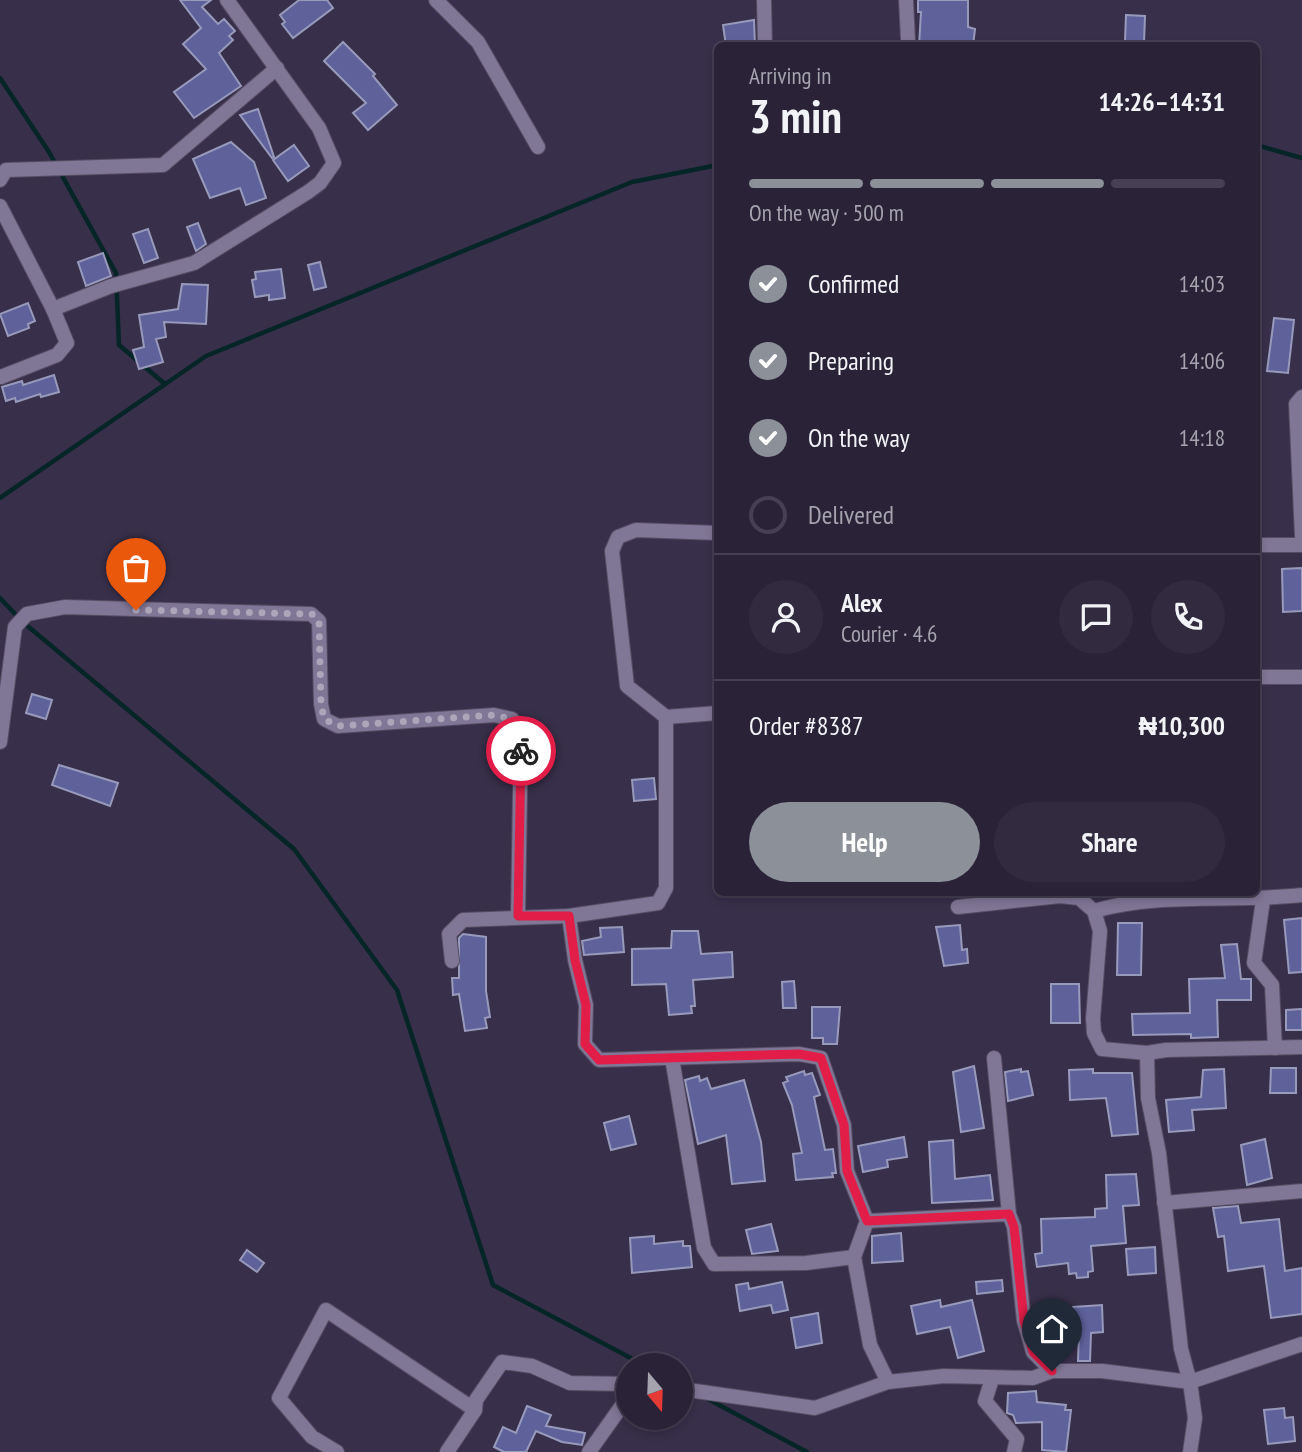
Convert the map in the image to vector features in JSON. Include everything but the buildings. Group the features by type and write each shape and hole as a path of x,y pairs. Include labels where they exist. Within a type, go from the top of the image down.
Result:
{"street":[{"path":"53,309 111,286 194,263 320,183 334,163 319,128 227,0"},
{"path":"436,0 478,42 538,147"},
{"path":"764,0 765,42"},
{"path":"906,0 908,40"},
{"path":"0,180 6,170 163,164 276,68"},
{"path":"0,205 6,231 53,309 67,343 57,355 1,377"},
{"path":"1302,397 1296,404 1302,536"},
{"path":"714,533 636,530 618,537 612,551 627,686 666,717 714,713"},
{"path":"1260,545 1302,545"},
{"path":"0,742 15,627 27,614 65,607 312,614 319,621 321,704 324,719 338,726 494,715 512,719 521,734 518,916"},
{"path":"1260,677 1302,677"},
{"path":"452,961 449,934 463,920 569,916 658,903 666,888 666,717"},
{"path":"1094,911 1126,902 1262,900 1302,895"},
{"path":"958,907 1060,896 1079,898 1094,911 1100,931 1094,1033 1102,1049 1147,1053 1166,1050 1302,1047"},
{"path":"1262,900 1254,963 1272,985 1275,1048"},
{"path":"569,916 575,960 586,1005 585,1044 599,1060 799,1054 821,1058 844,1125 847,1171 867,1221 854,1257 870,1345 888,1382"},
{"path":"1147,1053 1148,1098 1159,1153 1178,1303 1181,1349 1190,1382 1195,1418 1190,1452"},
{"path":"672,1058 704,1248 714,1264 806,1263 854,1257"},
{"path":"994,1058 1009,1214 1014,1227 1024,1321 1033,1352 1052,1371"},
{"path":"1164,1203 1302,1191"},
{"path":"867,1221 1009,1214"},
{"path":"337,1452 312,1437 279,1398 326,1310 440,1389 462,1399 474,1410"},
{"path":"693,1392 816,1408 888,1382 944,1376 1032,1378 1052,1371 1102,1371 1190,1382 1302,1344"},
{"path":"447,1452 474,1410 476,1400 502,1363 532,1366 570,1383 616,1384"},
{"path":"992,1379 985,1401 1017,1439 1014,1452"},
{"path":"589,1452 616,1414"}],"waterway":[{"path":"0,78 49,152 116,273 119,345 165,384"},
{"path":"1260,146 1302,158"},
{"path":"0,498 206,356 632,182 714,166"},
{"path":"0,598 18,617"},
{"path":"24,623 294,849 397,990 493,1285 621,1353"},
{"path":"706,1398 807,1452"}],"way so far":[{"path":"136,610 312,614 319,621 321,704 324,719 338,726 494,715 512,719 521,734 521,751"}],"route":[{"path":"521,751 518,916 569,916 575,960 586,1005 585,1044 599,1060 799,1054 821,1058 844,1125 847,1171 867,1221 1009,1214 1014,1227 1024,1321 1033,1352 1052,1371"}]}
